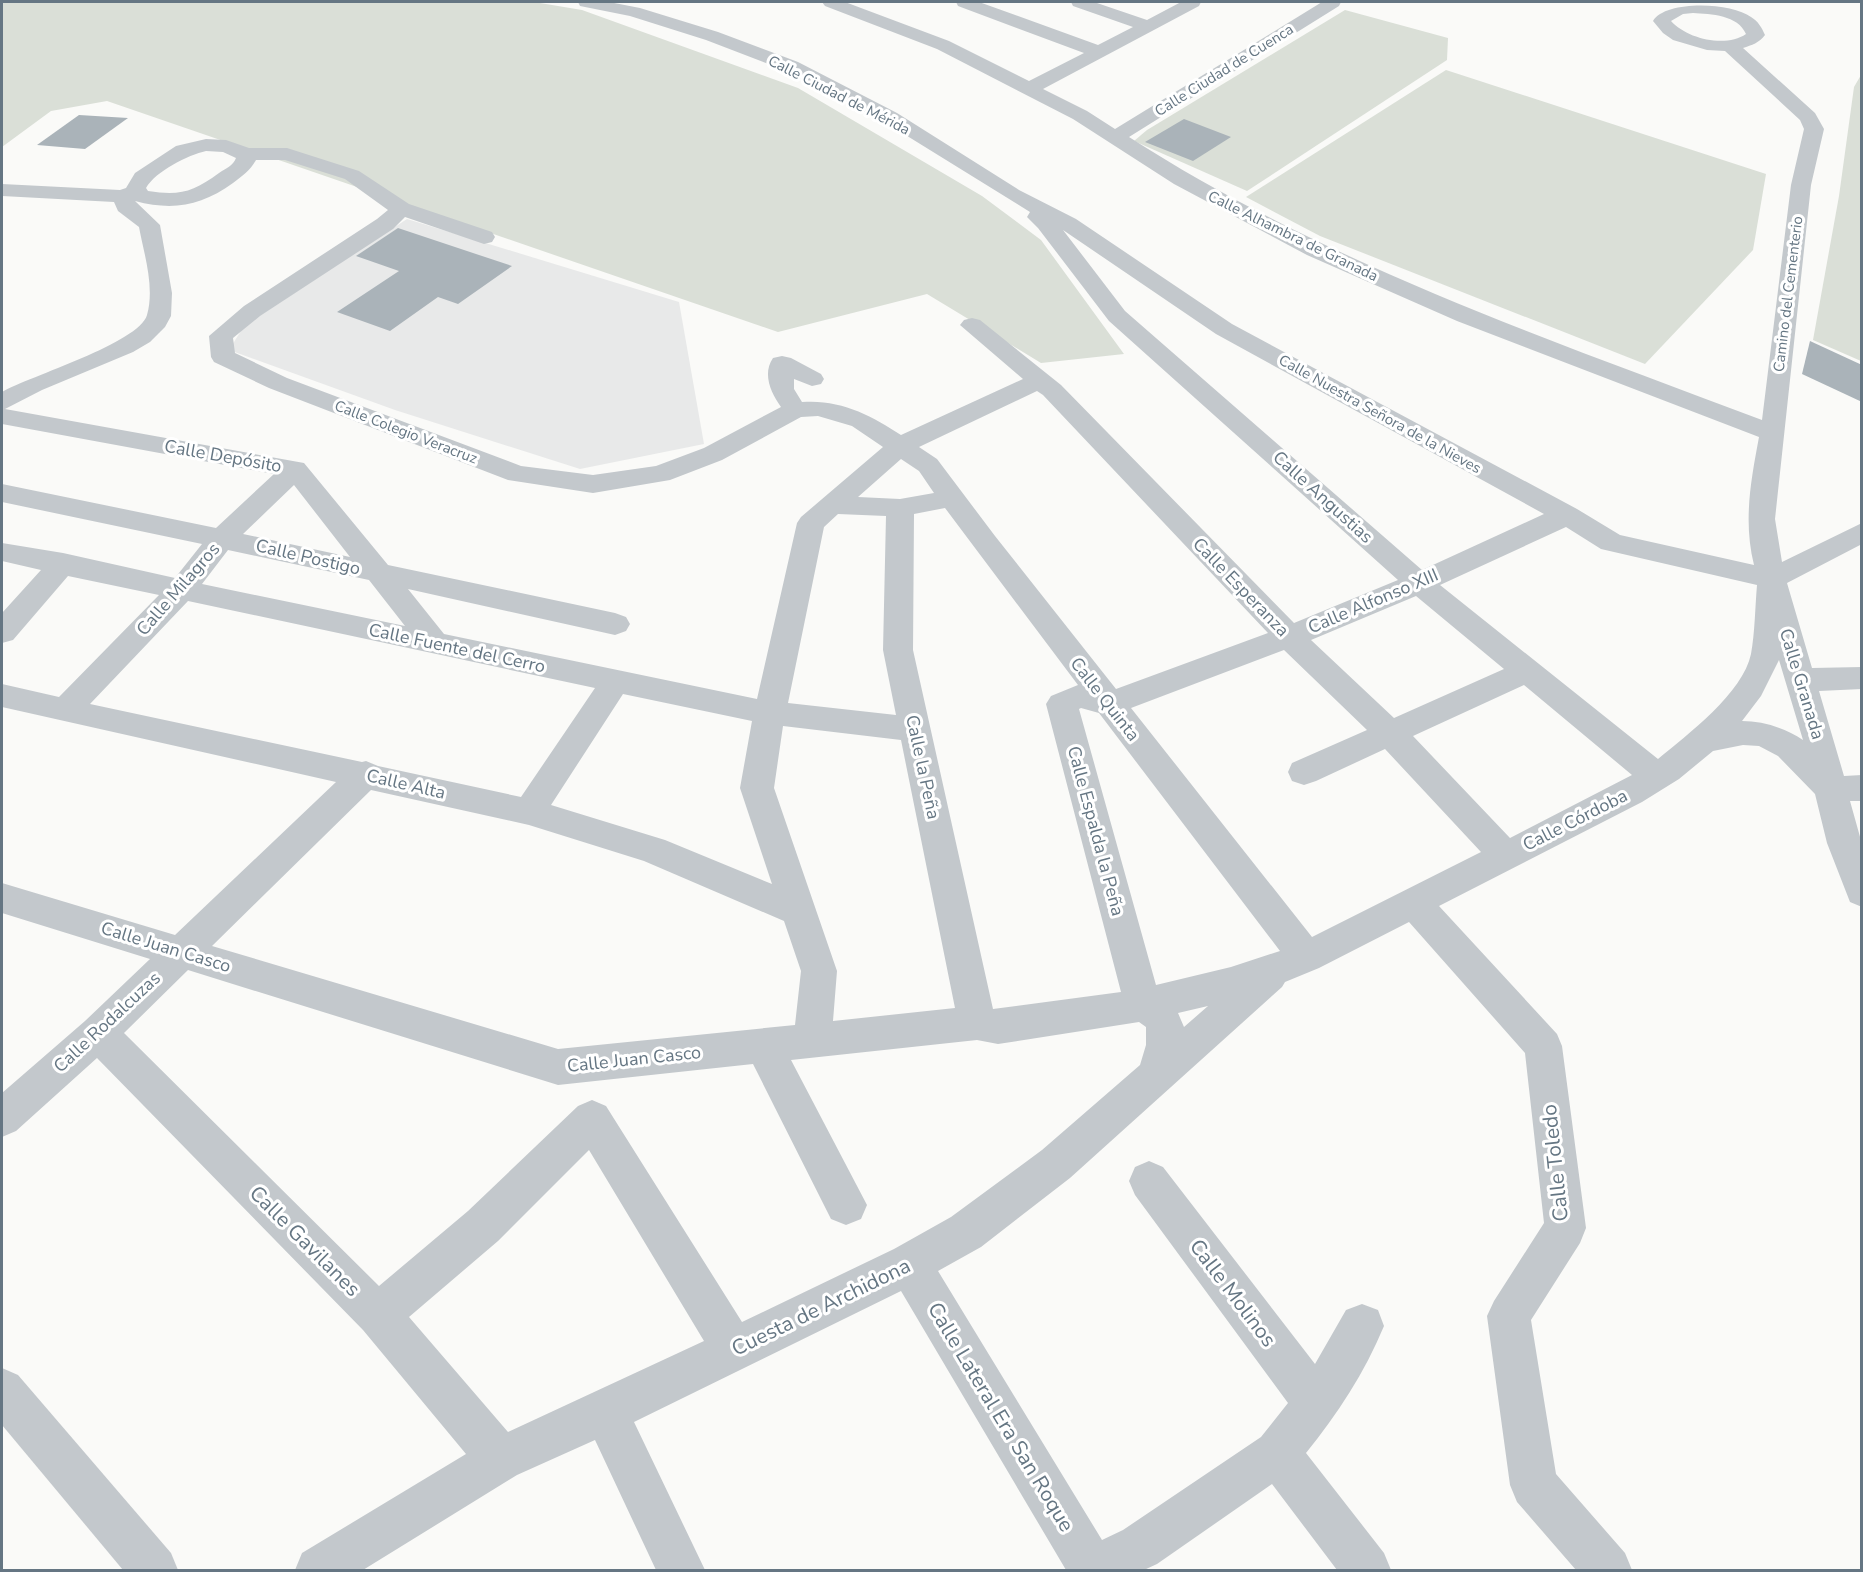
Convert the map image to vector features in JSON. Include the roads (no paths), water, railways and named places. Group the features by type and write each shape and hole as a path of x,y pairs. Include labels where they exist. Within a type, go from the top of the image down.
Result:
{"street":[{"name":"Calle Ciudad de Mérida","path":"586,2 636,7 791,66 890,117 1012,194"},
{"name":"Calle Alhambra de Granada","path":"831,2 879,10 1080,116 1181,180 1315,250 1464,316 1773,433"},
{"path":"964,2 1099,52"},
{"path":"1079,2 1148,26"},
{"path":"1029,89 1193,2"},
{"name":"Calle Ciudad de Cuenca","path":"1114,138 1329,2"},
{"path":"1675,7 1731,14 1749,22 1755,29 1756,35 1752,40 1729,45 1699,42 1673,33 1662,21 1664,16 1675,7"},
{"name":"Camino del Cementerio","path":"1729,45 1808,117 1814,129 1802,185 1773,433 1762,488 1761,519 1765,553 1772,579"},
{"path":"2,402 36,383 120,349 149,332 159,318 160,291 149,225 126,206 130,194 142,177 183,150 206,145 226,146 247,154 287,154 352,175 401,209 484,237"},
{"path":"2,190 185,198 201,194 242,167 247,160 247,154"},
{"name":"Calle Nuestra Señora de la Nieves","path":"1012,194 1068,224 1224,329 1611,542 1772,579"},
{"name":"Calle Angustias","path":"1012,194 1046,223 1117,316 1419,583 1656,776"},
{"name":"Calle Colegio Veracruz","path":"401,209 385,224 252,311 220,336 223,357 278,383 517,474 593,484 661,474 713,454 795,410 819,408 861,420 900,446"},
{"name":"Calle Esperanza","path":"972,325 1052,390 1289,637 1390,732 1505,855"},
{"path":"795,410 782,389 782,363 812,379"},
{"path":"812,1039 819,971 756,788 811,523 900,446 1040,380"},
{"name":"Calle Depósito","path":"2,416 295,469 435,643"},
{"name":"Calle Quinta","path":"900,446 928,465 1108,704 1290,964"},
{"name":"Calle Milagros","path":"64,711 181,590 223,537 295,469"},
{"name":"Calle Postigo","path":"2,493 223,537 615,624"},
{"path":"831,505 900,508 952,498"},
{"name":"Calle la Peña","path":"900,508 898,650 977,1023"},
{"name":"Calle Alfonso XIII","path":"1108,704 1289,637 1419,583 1567,516"},
{"path":"1772,579 1862,532"},
{"name":"Calle Fuente del Cerro","path":"2,552 770,713 915,729"},
{"path":"2,632 63,563"},
{"name":"Calle Granada","path":"1772,579 1801,680 1846,788 1844,843 1862,892"},
{"name":"Calle Córdoba","path":"1290,964 1630,794 1701,742 1716,730 1760,672 1766,656 1772,579"},
{"path":"1304,772 1527,671"},
{"path":"1801,680 1862,678"},
{"path":"529,812 616,681"},
{"name":"Calle Alta","path":"2,696 366,774 529,812 653,850 799,911"},
{"name":"Calle Espalda la Peña","path":"1108,704 1078,696 1062,704 1143,1006"},
{"name":"Calle Granada","path":"1701,742 1732,733 1770,736 1794,749 1846,788"},
{"name":"Calle Rodalcuzas","path":"2,1118 98,1033 366,774"},
{"name":"Calle Juan Casco","path":"2,898 558,1067 977,1023 998,1027 1143,1006 1290,964"},
{"name":"Calle Toledo","path":"1414,903 1543,1046 1565,1228 1509,1316 1534,1485 1608,1570"},
{"name":"Cuesta de Archidona","path":"319,1570 501,1458 605,1412 909,1264 966,1232 1047,1171 1290,964"},
{"path":"1143,1006 1159,1014 1166,1028 1164,1049 1156,1076"},
{"name":"Calle Gavilanes","path":"98,1033 378,1315 501,1458"},
{"path":"763,1045 846,1205"},
{"path":"378,1315 483,1226 592,1119 734,1349"},
{"name":"Calle Molinos","path":"1149,1181 1317,1404"},
{"name":"Calle Lateral Era San Roque","path":"909,1264 1092,1570"},
{"path":"1092,1570 1147,1559 1277,1453 1317,1404 1362,1326"},
{"path":"2,1391 154,1570"},
{"path":"605,1412 681,1570"},
{"path":"1277,1453 1367,1570"}]}
